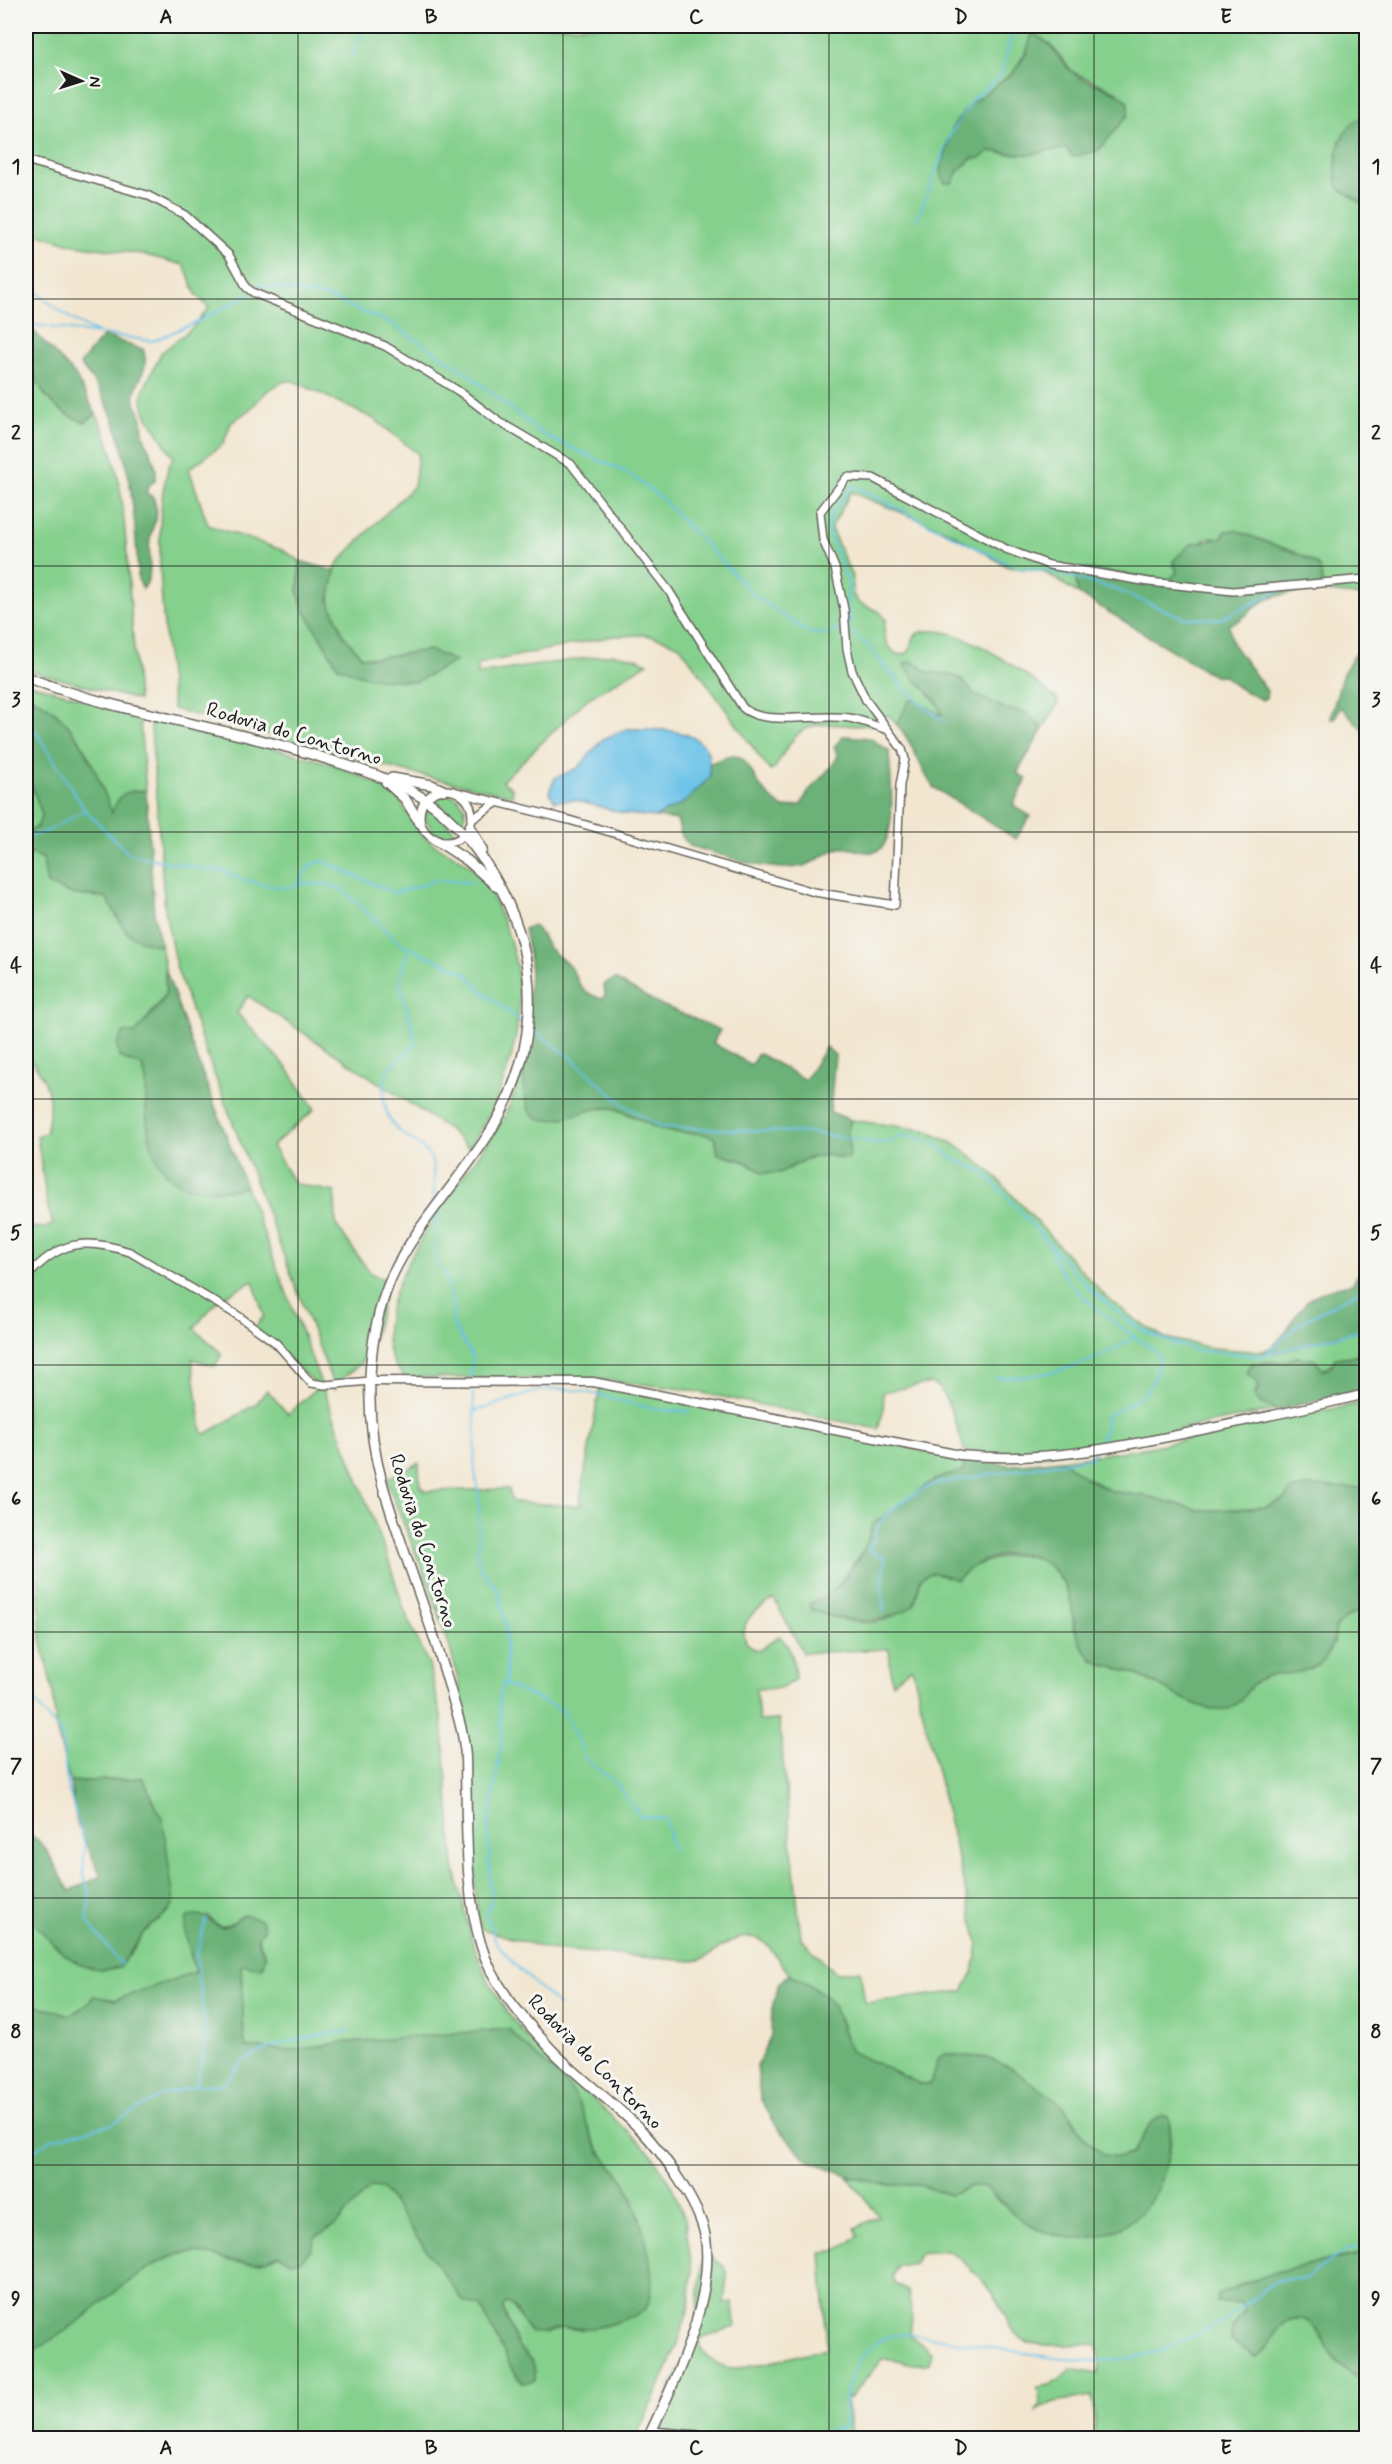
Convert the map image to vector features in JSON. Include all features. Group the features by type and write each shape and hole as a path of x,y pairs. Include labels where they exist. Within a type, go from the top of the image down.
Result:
{"main road":[{"name":"Rodovia do Contorno","path":"26,677 145,712 295,748 380,777 425,799 468,827 519,929 528,968 530,1012 528,1037 515,1082 493,1128 411,1242 391,1279 376,1328 370,1381 378,1469 390,1510 434,1631 465,1744 468,1872 482,1947 510,2004 568,2068 644,2133 694,2203 705,2236 705,2269 696,2320 681,2365 650,2435"},
{"path":"380,777 432,785 443,790"},
{"path":"380,777 405,799 420,823"},
{"path":"435,839 468,861 503,893"}],"street":[{"path":"26,160 147,195 185,215 229,255 247,288 254,293 385,346 460,392 498,421 572,464 669,591 743,708 751,715 762,719 795,716 849,718 885,729"},
{"path":"496,803 451,841 435,839 420,823 421,808 425,799 443,790 456,792 568,820 814,892 895,905 900,784 905,759 902,749 885,729 852,671 847,649 842,598 835,568 823,540 820,512 847,477 873,478 1006,549 1049,565 1149,582 1233,591 1366,579"},
{"path":"456,792 468,802 468,827"},
{"path":"26,1278 45,1258 60,1248 91,1243 130,1252 237,1315 276,1343 311,1383 325,1385 370,1381 593,1382 960,1455 1000,1459 1043,1457 1124,1446 1306,1409 1366,1394"},
{"path":"650,2435 734,2439"}],"green space":[{"path":"26,26 1366,26 1366,117 1354,123 1339,142 1354,199 1366,205 1366,597 1323,591 1294,551 1253,539 1237,530 1221,538 1207,538 1173,561 1177,573 1168,580 1079,569 1075,577 1079,594 1043,571 1008,567 950,532 851,492 831,528 852,577 853,595 859,603 880,612 886,620 884,635 890,648 898,655 908,653 918,633 934,631 953,634 992,652 1057,699 1058,704 1043,729 1027,713 1006,709 975,695 961,679 951,675 936,675 927,672 920,665 908,662 904,664 940,707 941,715 915,700 909,701 897,725 888,715 878,722 867,725 812,726 794,738 774,769 770,771 680,646 646,635 613,636 478,664 478,674 613,654 636,658 648,663 587,699 502,781 512,788 512,796 403,771 173,709 163,617 160,543 165,480 173,457 147,416 142,401 143,391 161,353 192,328 209,308 196,294 184,265 141,254 74,245 26,230","holes":["1031,43 1049,43 1073,72 1119,93 1094,150 1081,155 1070,155 1067,149 1009,154 990,151 978,159 973,158 958,171 952,182 941,177 947,141 969,105 1013,73","285,381 294,381 374,419 418,454 414,486 337,564 329,601 344,636 362,657 375,658 429,650 390,679 369,678 338,667 304,610 298,592 300,561 282,550 208,525 189,469 223,444 231,423 250,409 268,390"]},
{"path":"1032,33 1046,42 1075,74 1128,102 1128,115 1099,150 1073,157 1067,149 1049,150 1030,155 990,151 978,159 972,158 958,171 952,183 945,183 941,177 941,170 953,126 969,105 1013,73 1026,54"},
{"path":"1366,117 1366,205 1339,189 1336,180 1336,158 1343,136 1349,127 1357,120"},
{"path":"26,323 75,375 96,414 85,422 64,413 55,406 35,378 25,352"},
{"path":"102,337 112,338 143,349 145,357 145,365 136,389 135,402 141,417 143,435 156,469 155,481 149,485 146,493 153,497 157,515 149,544 149,577 143,589 138,579 133,507 118,433 99,390 80,364"},
{"path":"26,355 45,396 85,422 96,414 105,432 116,470 123,510 138,700 26,670"},
{"path":"1237,530 1307,558 1316,564 1321,575 1323,592 1299,592 1275,596 1238,621 1229,624 1232,643 1267,691 1266,698 1262,700 1237,687 1223,675 1214,676 1079,594 1075,576 1080,571 1078,568 1168,580 1177,573 1173,561 1191,544 1221,538 1226,531"},
{"path":"300,561 335,571 329,601 344,636 362,657 375,658 429,650 456,661 416,682 369,678 338,667 304,610 298,592"},
{"path":"1366,638 1366,733 1343,709 1340,708 1334,719 1331,719 1331,715 1343,673"},
{"path":"912,661 927,672 951,675 961,679 975,695 1006,709 1027,713 1043,729 1017,773 1027,779 1013,805 1030,816 1016,839 933,787 928,779 908,739 897,725 909,701 915,700 934,714 941,715 936,701 904,664"},
{"path":"26,683 139,713 146,791 140,790 112,814 79,739 36,699 26,696"},
{"path":"26,696 43,704 71,728 91,761 112,813 123,794 132,791 146,791 154,914 161,946 131,935 121,924 106,897 75,895 47,884 43,858 26,852 26,833 37,827 42,815 26,767"},
{"path":"150,715 336,765 392,791 423,836 464,861 480,876 497,907 512,949 518,979 519,1008 516,1038 498,1094 469,1148 448,1129 248,996 237,1013 287,1068 315,1109 272,1146 294,1183 335,1192 336,1225 370,1273 387,1281 375,1331 364,1359 340,1381 335,1389 205,1050 176,966 165,912"},
{"path":"843,736 870,738 889,751 890,826 883,846 879,850 869,852 840,848 803,866 775,868 761,866 690,846 682,837 677,820 655,817 685,802 710,777 709,764 734,756 744,760 763,789 776,803 784,808 801,805 809,791 834,763 838,756 834,747"},
{"path":"26,767 42,815 37,827 26,833"},
{"path":"448,793 458,798 465,807 464,826 432,798"},
{"path":"428,806 457,833 445,836 433,832 424,816"},
{"path":"26,852 43,858 47,884 75,895 106,897 131,935 161,946 166,977 165,995 135,1034 125,1060 142,1066 147,1075 146,1109 187,1188 228,1190 246,1187 386,1553 405,1612 429,1665 442,1720 454,1866 472,1940 486,1976 506,2011 531,2042 650,2152 671,2184 685,2219 692,2269 689,2307 678,2344 636,2438 26,2438 26,2355 58,2336 138,2275 166,2259 192,2252 250,2263 279,2255 293,2262 311,2249 316,2236 341,2220 359,2196 370,2187 382,2188 415,2233 472,2302 480,2305 488,2319 531,2360 518,2346 502,2306 507,2303 512,2304 521,2320 545,2334 561,2328 582,2330 640,2217 625,2182 597,2147 582,2114 509,2029 338,2043 289,2051 247,2047 244,2040 241,1966 242,1964 262,1967 266,1957 257,1936 235,1921 220,1926 208,1916 185,1931 195,1972 115,2000 101,1998 69,2015 35,2005 26,2006 26,1911 54,1945 81,1965 129,1956 144,1932 169,1911 143,1778 70,1782 56,1728 53,1693 41,1639 37,1548 26,1548 26,1227 45,1228 53,1224 47,1204 37,1136 46,1133 49,1111 48,1091 40,1073 26,1056","holes":["253,1281 264,1316 252,1331 319,1386 288,1414 267,1390 256,1404 206,1434 202,1431 192,1359 215,1366 222,1354 194,1328 219,1299"]},
{"path":"532,925 549,948 572,970 582,988 592,995 602,999 605,995 604,984 615,979 657,1003 720,1030 713,1043 751,1065 758,1053 805,1080 826,1047 835,1055 830,1112 851,1120 848,1130 849,1159 826,1155 805,1159 780,1173 763,1173 744,1161 718,1154 715,1138 703,1134 666,1131 619,1110 594,1109 547,1120 532,1114 527,1104 523,1067 530,965 524,929"},
{"path":"166,971 246,1187 203,1190 186,1187 173,1180 162,1169 154,1154 149,1135 146,1083 142,1066 119,1057 117,1045 123,1033 135,1033 163,999 166,992"},
{"path":"522,1069 528,1109 572,1114 590,1109 614,1108 663,1130 707,1134 715,1138 723,1156 744,1161 752,1167 789,1169 805,1159 826,1155 842,1159 850,1153 846,1137 851,1120 925,1130 960,1147 993,1174 1104,1295 1137,1321 1165,1338 1212,1348 1275,1353 1366,1329 1366,1355 1341,1357 1323,1370 1315,1360 1297,1357 1284,1362 1263,1362 1247,1373 1259,1384 1254,1395 1260,1403 1277,1410 1049,1455 993,1457 964,1450 947,1402 937,1386 931,1383 883,1392 884,1409 878,1429 683,1389 603,1380 405,1377 389,1352 388,1321 397,1287 414,1251 436,1215 497,1129 512,1100"},
{"path":"1366,1263 1366,1329 1275,1353 1259,1352 1268,1349 1281,1338 1308,1301 1318,1294 1352,1284"},
{"path":"1366,1355 1366,1389 1277,1410 1260,1403 1254,1395 1258,1391 1259,1384 1247,1373 1252,1363 1284,1362 1297,1357 1315,1360 1323,1370 1330,1368 1335,1358"},
{"path":"600,1386 966,1459 963,1471 934,1480 872,1525 866,1546 833,1592 810,1604 834,1617 855,1622 884,1620 914,1605 921,1578 928,1574 937,1573 947,1577 1001,1557 1018,1555 1033,1557 1048,1564 1060,1578 1072,1606 1075,1631 1092,1660 1131,1672 1204,1707 1218,1710 1247,1690 1254,1680 1266,1675 1290,1673 1334,1644 1336,1626 1350,1615 1366,1608 1366,2253 1321,2261 1240,2284 1216,2302 1242,2304 1244,2312 1232,2327 1231,2340 1256,2357 1286,2322 1299,2319 1312,2325 1341,2365 1366,2383 1366,2438 1096,2438 1092,2396 1054,2402 1036,2411 1040,2404 1038,2387 1050,2385 1072,2369 1097,2374 1100,2358 1097,2345 1040,2345 1024,2340 1014,2332 997,2299 982,2280 953,2254 941,2250 920,2253 914,2263 898,2266 893,2276 895,2283 908,2291 912,2317 910,2335 932,2353 929,2363 917,2364 895,2359 882,2359 850,2398 846,2399 852,2438 649,2438 694,2336 703,2258 712,2258 724,2266 727,2275 724,2303 733,2302 735,2327 700,2338 699,2345 713,2361 728,2367 741,2368 827,2348 821,2252 837,2251 858,2236 855,2228 879,2216 847,2176 890,2185 919,2185 950,2195 971,2186 982,2186 1003,2205 1143,2209 1166,2165 1171,2141 1168,2117 1146,2132 1132,2154 1120,2157 1104,2156 1084,2137 1072,2116 987,2058 944,2054 938,2059 930,2084 899,2077 850,2051 838,2014 832,2004 822,1994 788,1972 767,1944 756,1938 739,1938 707,1957 691,1961 548,1949 481,1929 476,1902 466,1735 458,1680 435,1603 386,1479 419,1463 420,1488 424,1488 424,1491 509,1489 512,1502 579,1506","holes":["774,1599 803,1653 889,1649 892,1683 912,1667 978,1943 973,1972 963,1991 865,2003 860,1970 836,1973 801,1939 779,1720 759,1721 756,1689 782,1688 795,1679 793,1661 790,1650 779,1636 759,1651 750,1647 744,1632 748,1619"]},
{"path":"1366,1402 1366,1488 1291,1490 1286,1499 1265,1507 1203,1511 1150,1497 1111,1491 1086,1478 1061,1460 1134,1450"},
{"path":"966,1459 1010,1465 1061,1460 1086,1478 1111,1491 1150,1497 1203,1511 1265,1507 1286,1499 1291,1490 1310,1486 1366,1488 1366,1608 1350,1615 1336,1626 1330,1651 1317,1665 1299,1672 1264,1677 1226,1710 1216,1710 1193,1703 1139,1675 1093,1660 1078,1638 1071,1603 1063,1582 1049,1566 1031,1556 1009,1554 987,1559 968,1570 957,1580 934,1573 926,1575 921,1578 914,1605 902,1612 877,1620 838,1618 812,1610 809,1604 830,1593 850,1572 867,1542 872,1525 934,1480 963,1471"},
{"path":"143,1778 163,1821 174,1903 169,1911 144,1932 119,1968 104,1970 90,1968 66,1955 44,1935 26,1913 26,1833 41,1843 70,1891 101,1876 77,1824 70,1782"},
{"path":"194,1915 205,1917 223,1927 244,1915 261,1920 264,1929 257,1939 265,1958 263,1965 259,1968 244,1964 241,1966 244,2040 247,2047 289,2051 338,2043 509,2029 573,2092 597,2147 622,2178 631,2194 643,2229 651,2269 649,2302 642,2312 602,2326 559,2328 536,2333 527,2329 514,2308 506,2303 502,2307 518,2346 531,2360 535,2371 535,2381 523,2383 511,2367 480,2306 464,2302 382,2188 370,2187 335,2226 316,2236 311,2249 302,2260 293,2262 279,2255 250,2263 204,2253 180,2254 138,2275 58,2336 26,2355 26,2006 35,2005 69,2015 81,2009 94,1996 115,2000 195,1972 185,1931 187,1918"},
{"path":"789,1974 823,1993 834,2005 850,2051 920,2084 930,2084 938,2059 944,2054 987,2058 1009,2067 1063,2105 1084,2137 1104,2155 1120,2157 1132,2154 1152,2122 1162,2115 1168,2117 1170,2147 1154,2196 1142,2212 1127,2224 1109,2233 1071,2238 1051,2234 1031,2226 1013,2213 986,2187 971,2186 951,2195 919,2185 890,2185 859,2179 807,2160 778,2129 760,2098 757,2066 771,2035 772,2008 779,1983"},
{"path":"1366,2253 1366,2383 1348,2372 1337,2361 1317,2330 1305,2320 1298,2318 1285,2323 1256,2357 1231,2340 1232,2327 1244,2312 1242,2304 1216,2302 1218,2294 1275,2272"}],"water":[{"path":"626,729 672,731 694,738 708,753 710,777 685,802 655,817 626,814 574,800 555,801 549,792 555,778 578,768 603,739"}],"waterway":[{"path":"351,57 364,26"},
{"path":"917,220 951,133 973,99 1001,75 1014,26"},
{"path":"26,281 59,310 97,333"},
{"path":"254,289 259,285 327,297 392,324 467,373 545,436 628,473 661,498 755,596 809,633 829,634 851,622 847,601 849,585 827,528 832,513 853,486 1017,568 1050,571 1117,590 1184,618 1221,619 1280,590"},
{"path":"26,324 153,341 201,320 250,294"},
{"path":"1288,589 1366,587"},
{"path":"848,630 865,643 914,697 945,721"},
{"path":"26,720 35,730 85,810 129,854 207,870 223,870 232,876 264,885 287,888 302,884 325,884 342,889 398,942 466,973 481,990 524,1024"},
{"path":"26,837 48,831 85,810"},
{"path":"300,883 309,866 322,861 394,893 439,880 474,883"},
{"path":"410,949 401,976 401,988 414,1032 415,1045 391,1066 385,1081 384,1099 388,1116 393,1124 424,1149 430,1157 434,1173 434,1203"},
{"path":"531,1029 567,1054 624,1105 661,1127 814,1133 876,1143 890,1142 900,1135 931,1142 956,1160 984,1172 1093,1292 1138,1328 1162,1339 1194,1350 1260,1356 1366,1329"},
{"path":"436,1214 435,1259 444,1272 452,1297 453,1325 473,1357 471,1371 476,1432 474,1463 479,1500 478,1562 499,1591 506,1627 506,1677 499,1697 502,1739 488,1829 491,1905 486,1914 496,1942 514,1964 560,2007"},
{"path":"1051,1248 1065,1277 1078,1291 1110,1319 1158,1355 1157,1367 1150,1386 1136,1400 1107,1415 1105,1430 1096,1447"},
{"path":"1267,1353 1300,1323 1366,1287"},
{"path":"996,1378 1032,1376 1068,1368 1102,1355 1134,1337"},
{"path":"473,1411 551,1389 594,1394 657,1409 689,1411"},
{"path":"884,1612 882,1587 885,1558 868,1550 879,1524 898,1505 939,1483 1090,1458 1094,1452"},
{"path":"26,1681 36,1702 61,1733 68,1788 85,1845 83,1876 90,1893 87,1921 121,1964"},
{"path":"504,1684 563,1710 581,1747 583,1757 616,1783 640,1816 665,1819 673,1850"},
{"path":"196,2086 207,2041 196,1958 206,1919"},
{"path":"26,2155 51,2139 110,2125 162,2095 196,2086 223,2084 245,2060 269,2048 309,2037 349,2031"},
{"path":"800,2438 845,2427 846,2399 858,2363 872,2346 893,2335 906,2333 1054,2358 1092,2361 1133,2358 1160,2351 1221,2323 1274,2282 1286,2278 1304,2279 1346,2250 1366,2246"}]}
